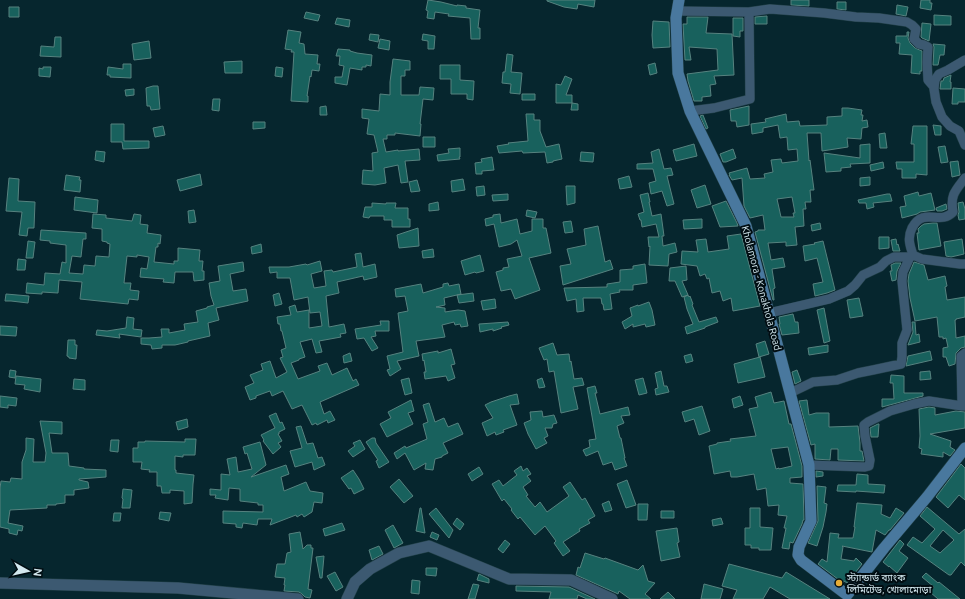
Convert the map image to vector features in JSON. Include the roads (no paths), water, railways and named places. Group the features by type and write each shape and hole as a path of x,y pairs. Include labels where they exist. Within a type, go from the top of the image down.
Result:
{"main road":[{"name":"Kholamora - Konakhola Road","path":"678,6 676,18 678,73 690,112 746,226 809,465 811,522 799,547 798,555 801,560 846,597"},
{"path":"846,597 965,448"}],"street":[{"path":"678,6 749,12 770,9 879,18 907,22 916,28 914,39 919,44 928,47 928,80 934,87"},
{"path":"690,112 750,99 749,12"},
{"path":"965,60 939,74 935,80 934,87 936,102 942,117 945,122 959,131 965,145"},
{"path":"790,393 813,382 837,380 858,373 901,364 902,343 907,330 902,281 904,272 912,256 908,241 910,231 915,222 919,219 926,217 943,218 949,216 953,212 952,202 954,193 965,178"},
{"path":"769,313 829,299 848,291 863,275 894,257 912,256 922,259 965,264"},
{"path":"809,465 869,466 870,460 864,425 868,422 890,411 929,401 963,406 961,356 965,353"},
{"path":"347,599 355,582 370,569 399,553 429,546 509,579 571,580 612,599"},
{"path":"0,583 178,588 298,599"}],"place":[{"name":"স্ট্যান্ডার্ড ব্যাংক লিমিটেড, খোলামোড়া","path":"839,583"}]}
